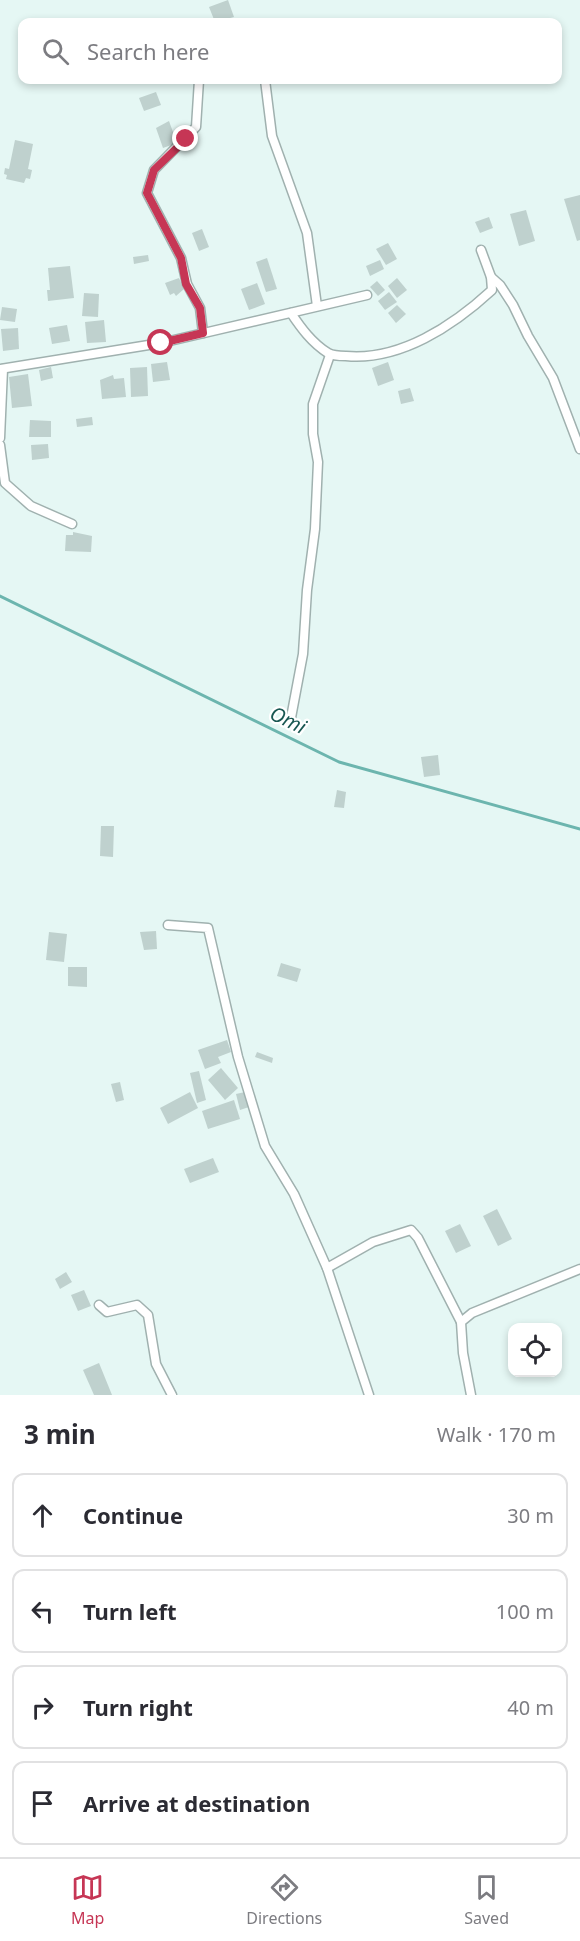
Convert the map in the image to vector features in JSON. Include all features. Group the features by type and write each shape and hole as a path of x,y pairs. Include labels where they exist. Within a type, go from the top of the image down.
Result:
{"street":[{"path":"199,84 196,127 154,170 147,193 181,258 186,284 200,308 203,333"},
{"path":"266,84 272,136 307,233 317,306"},
{"path":"291,313 308,337 330,355 367,358 417,343 469,311 492,290 491,277 482,250"},
{"path":"491,277 500,285 513,305 528,336 554,378 580,449"},
{"path":"0,438 1,369 161,343 367,295"},
{"path":"290,723 303,654 307,590 315,529 318,462 313,434 313,404 330,355"},
{"path":"0,445 5,483 31,506 72,524"},
{"path":"168,925 208,928 238,1056 265,1146 294,1194 327,1268 369,1395"},
{"path":"327,1268 373,1242 411,1230 418,1238 461,1322 463,1353 471,1395"},
{"path":"461,1322 472,1313 580,1269"},
{"path":"99,1305 107,1312 137,1305 148,1315 156,1364 172,1395"}],"building":[{"path":"228,0 234,17 213,18 209,7"},
{"path":"156,92 161,105 144,111 139,98"},
{"path":"169,121 177,143 163,148 156,128"},
{"path":"15,140 33,144 28,169 32,170 30,179 26,178 24,183 6,179 7,175 4,174 5,168 9,169"},
{"path":"580,195 580,240 577,241 564,199"},
{"path":"526,210 535,241 519,246 510,214"},
{"path":"489,217 493,228 480,233 475,222"},
{"path":"202,229 209,247 199,251 192,233"},
{"path":"388,243 397,259 386,265 376,249"},
{"path":"148,255 149,261 134,264 133,257"},
{"path":"267,258 277,289 266,292 256,262"},
{"path":"380,260 384,269 370,276 366,266"},
{"path":"70,266 74,298 48,301 47,290 50,290 48,268"},
{"path":"179,278 184,289 176,296 174,293 170,295 165,283"},
{"path":"397,278 407,290 397,298 388,286"},
{"path":"377,281 385,290 378,296 370,287"},
{"path":"257,283 265,304 249,310 241,289"},
{"path":"389,292 397,302 385,310 378,301"},
{"path":"84,293 99,294 98,317 82,316"},
{"path":"397,305 406,314 396,323 388,313"},
{"path":"2,307 17,309 15,322 0,320"},
{"path":"104,320 106,342 87,343 85,322"},
{"path":"67,325 70,341 52,344 49,328"},
{"path":"18,328 19,349 3,351 1,329"},
{"path":"167,362 170,380 153,382 151,364"},
{"path":"388,362 394,380 378,386 372,368"},
{"path":"51,367 53,378 41,381 39,370"},
{"path":"147,367 148,396 131,397 130,368"},
{"path":"28,374 32,406 12,408 9,377"},
{"path":"113,375 114,379 124,378 126,397 102,399 100,380"},
{"path":"410,388 414,401 401,404 398,391"},
{"path":"92,417 93,425 77,427 76,419"},
{"path":"30,420 51,421 51,437 29,437"},
{"path":"48,444 49,458 32,460 31,445"},
{"path":"73,532 92,536 91,552 65,551 66,535 73,535"},
{"path":"438,755 440,775 424,777 421,757"},
{"path":"337,790 346,792 344,808 334,807"},
{"path":"101,826 114,826 113,857 100,856"},
{"path":"156,931 157,949 144,950 140,932"},
{"path":"49,932 67,934 64,962 46,960"},
{"path":"281,963 301,969 297,982 277,976"},
{"path":"68,967 87,967 87,987 68,986"},
{"path":"227,1040 231,1052 218,1057 221,1063 205,1069 198,1050"},
{"path":"257,1052 273,1058 272,1063 255,1057"},
{"path":"221,1068 238,1088 225,1100 208,1080"},
{"path":"199,1071 206,1100 197,1103 190,1073"},
{"path":"120,1082 124,1100 116,1102 111,1084"},
{"path":"190,1092 198,1108 168,1124 160,1108"},
{"path":"245,1092 249,1107 240,1110 236,1094"},
{"path":"234,1100 240,1119 208,1129 202,1111"},
{"path":"213,1158 219,1172 190,1183 184,1169"},
{"path":"497,1209 512,1239 498,1246 483,1216"},
{"path":"460,1224 471,1246 456,1253 445,1231"},
{"path":"66,1272 72,1282 60,1289 55,1279"},
{"path":"84,1290 91,1306 78,1311 71,1295"},
{"path":"99,1363 112,1395 94,1395 83,1370"}],"waterway":[{"name":"Omi","path":"0,596 339,762 580,829"}],"route":[{"path":"161,343 203,333 200,308 186,284 181,258 147,193 154,170 186,139"}]}
